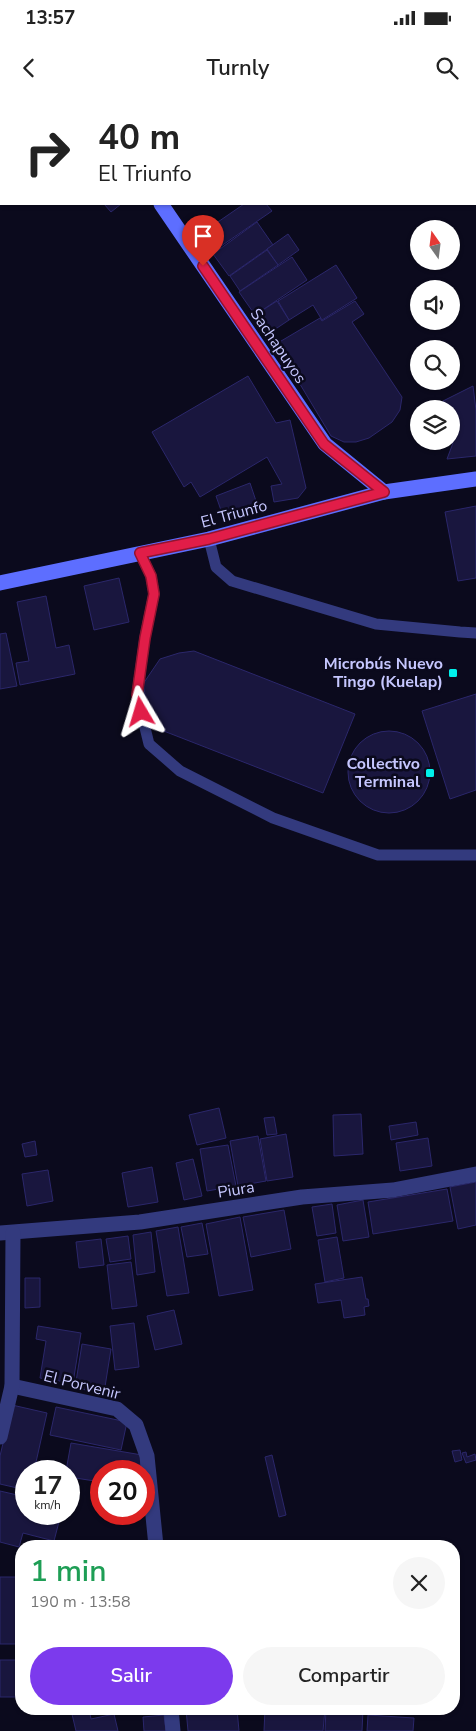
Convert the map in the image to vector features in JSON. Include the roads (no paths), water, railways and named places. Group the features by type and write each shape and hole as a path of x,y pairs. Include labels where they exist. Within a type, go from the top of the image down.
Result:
{"main road":[{"name":"Sachapuyos","path":"162,205 324,444 384,492"},
{"name":"El Triunfo","path":"0,582 209,539 384,492 476,479"}],"street":[{"name":"Piura","path":"6,1233 140,1222 302,1197 393,1190 476,1174"},
{"path":"0,1437 12,1386 6,1233"},
{"name":"El Porvenir","path":"12,1386 117,1409 136,1425 148,1456 155,1540"},
{"path":"171,1715 172,1731"}],"lane":[{"path":"209,539 216,566 232,582 376,624 476,633"},
{"path":"140,553 151,576 154,594 145,638 137,695 149,744 180,771 273,818 378,855 476,855"}],"place":[{"name":"Microbús Nuevo Tingo (Kuelap)","path":"453,673"},
{"name":"Collectivo Terminal","path":"430,773"}]}
